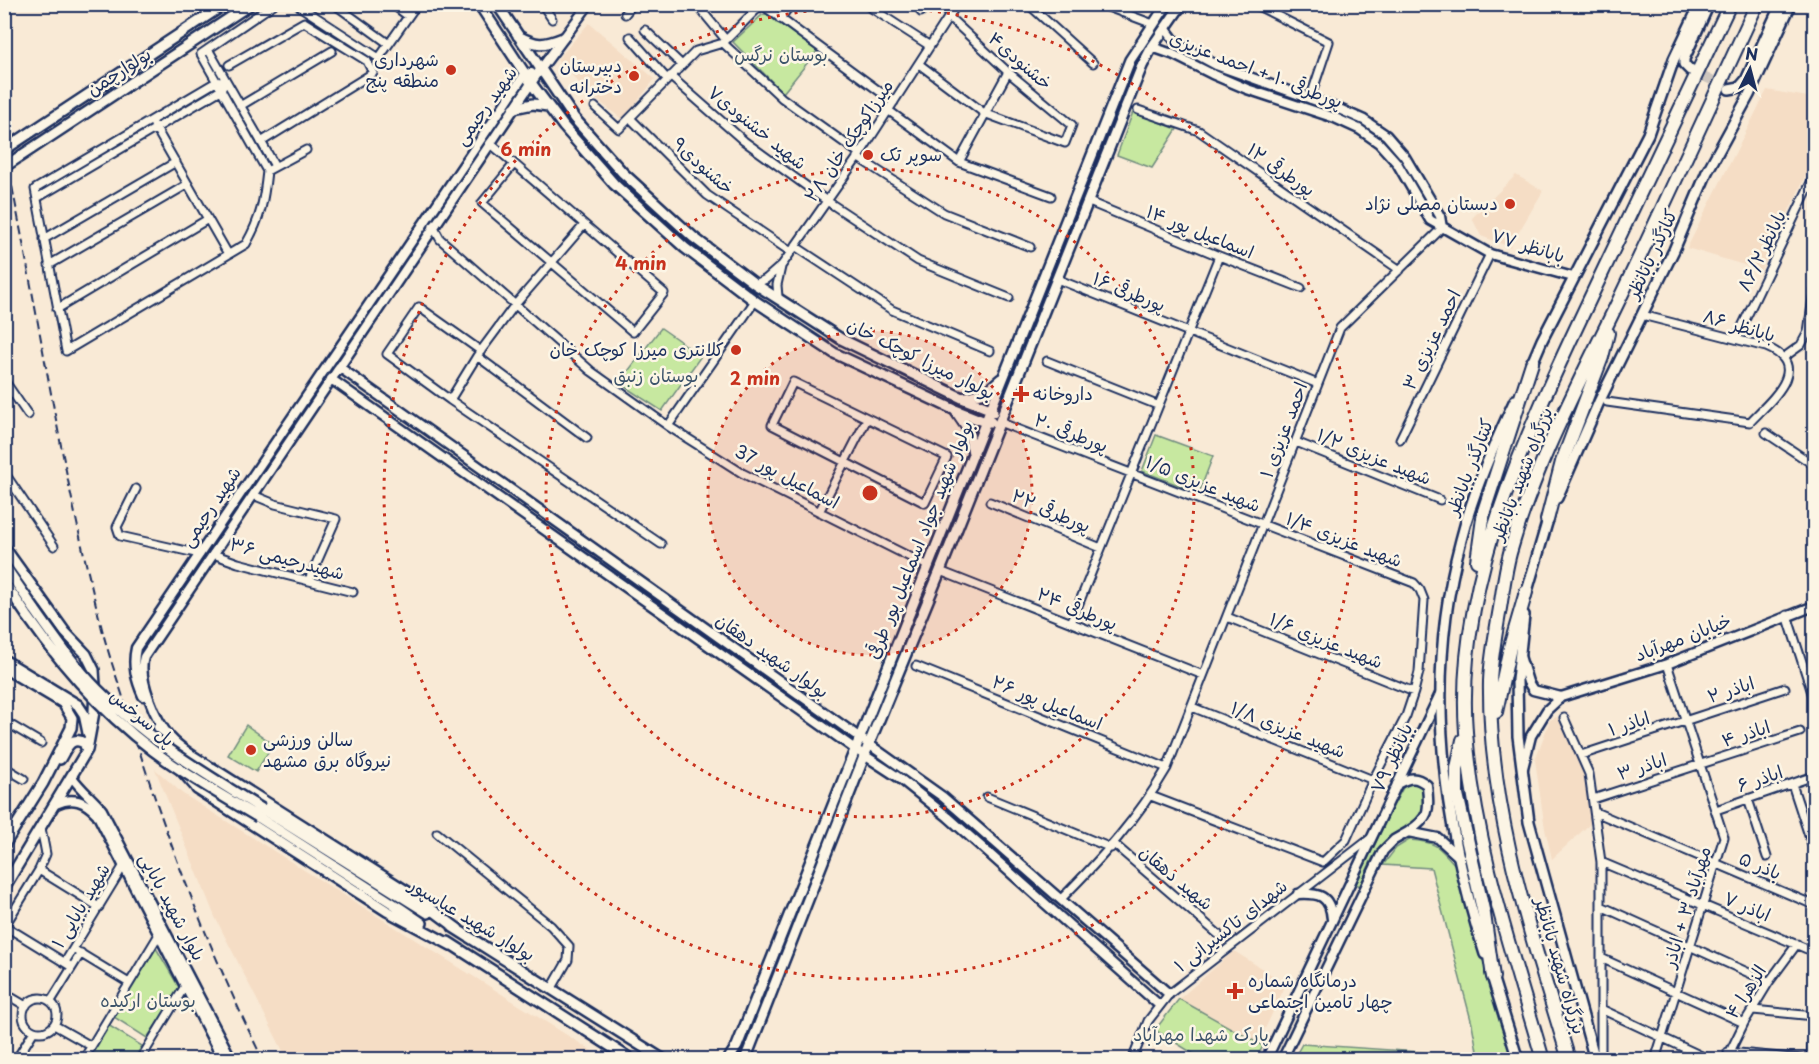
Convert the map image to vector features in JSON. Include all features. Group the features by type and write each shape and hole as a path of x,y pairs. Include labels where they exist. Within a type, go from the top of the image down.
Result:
{"highway":[{"name":"بزرگراه شهید بابانظر","path":"1543,1059 1480,835 1472,788 1466,730 1465,682 1485,552 1516,467 1555,374 1730,4"},
{"name":"بزرگراه شهید بابانظر","path":"1569,1059 1522,899 1496,784 1491,734 1490,679 1509,557 1535,479 1581,375 1614,311 1757,4"},
{"path":"1547,520 1562,462 1602,357 1614,311"},
{"path":"1476,603 1478,551 1484,511 1532,363"},
{"path":"1491,734 1510,647 1526,592"},
{"path":"1466,730 1457,768 1457,794 1484,914 1493,977"}],"main road":[{"name":"بولوارچمن","path":"4,150 225,4"},
{"name":"بولوارچمن","path":"4,167 251,4"},
{"name":"بولوار میرزا کوچک خان","path":"479,4 531,83 564,127 614,184 685,248 755,302 834,353 955,410 985,422 999,422"},
{"name":"بولوار میرزا کوچک خان","path":"497,4 574,118 623,173 693,237 755,284 841,339 962,398 990,409 999,422"},
{"name":"بولوار شهید جواد اسماعیل پور طرقی","path":"728,1059 737,1047 1130,60 1167,4"},
{"name":"بولوار شهید جواد اسماعیل پور طرقی","path":"745,1059 868,744 940,571 1142,66 1152,47 1182,4"},
{"name":"کنتارگذر بابانظر","path":"1518,1059 1472,913 1446,786 1440,694 1448,600 1461,540 1493,446 1573,277 1648,134 1674,59 1700,4"},
{"path":"1690,70 1684,63 1684,59 1709,4"},
{"path":"1729,89 1740,87 1746,80 1781,4"},
{"name":"کنارگذر بابانظر","path":"1598,1056 1532,833 1522,775 1518,717 1519,654 1526,592 1547,520 1599,402 1674,250 1707,172 1749,95 1791,4"},
{"path":"517,36 540,45 547,45 563,38"},
{"path":"514,108 532,104 548,106"},
{"path":"1108,117 1120,121"},
{"path":"962,398 987,392 1003,377"},
{"path":"915,391 921,386 920,378"},
{"path":"955,410 968,429 973,453"},
{"path":"4,547 66,632 86,654 94,670 94,712 87,750 4,888"},
{"path":"4,565 32,614"},
{"path":"4,582 20,605"},
{"path":"4,598 20,605 32,614"},
{"name":"پل سرخس","path":"32,614 70,673 108,712 171,764 260,813"},
{"path":"4,660 78,705 84,714 89,738"},
{"path":"4,668 63,703 72,718 71,728 43,783"},
{"path":"4,845 72,741 84,742 87,750"},
{"path":"452,945 387,910 197,789 193,779 197,771 204,766 212,768 411,894 458,929"},
{"name":"بولوار شهید عباسپور","path":"260,813 458,929 664,1059"},
{"name":"بولوار شهید عباسپور","path":"260,813 452,945 632,1059"}],"street":[{"path":"226,81 216,82 35,189 66,351 246,244 257,224 264,204 267,171 216,82 201,54 274,4"},
{"path":"296,4 379,58 417,4"},
{"path":"334,4 389,44"},
{"path":"392,4 408,16"},
{"path":"542,4 552,19"},
{"path":"625,14 633,4"},
{"path":"780,19 791,4"},
{"path":"865,4 930,46"},
{"name":"میرزاکوچک خان ۲۸","path":"755,284 766,279 782,265 859,155 957,4"},
{"path":"1028,4 1093,63"},
{"path":"1100,4 1154,24"},
{"path":"1254,4 1329,42 1310,99"},
{"path":"540,70 588,5"},
{"path":"595,107 619,129 696,51 724,42 761,5 894,102"},
{"path":"702,11 724,42 782,98 859,155 944,213 1030,247"},
{"name":"خشنودی۴","path":"949,17 1008,72 1072,125 1065,142 984,113"},
{"path":"229,65 304,22 368,61 373,73 261,142"},
{"path":"1166,29 1177,44 1216,65 1364,120 1386,135 1405,157 1440,216 1442,228"},
{"path":"645,30 682,64"},
{"name":"شهید خشنودی۷","path":"630,37 669,77 744,141 827,201 918,261 1009,298"},
{"name":"پورطرقی ۱۰ + احمد عزیزی","path":"1152,47 1247,89 1335,118 1359,129 1379,142 1397,163 1430,220 1442,228"},
{"path":"208,49 275,166"},
{"path":"240,106 332,51"},
{"path":"919,64 984,113"},
{"name":"شهید رحیمی","path":"197,789 187,781 177,764 141,692 134,669 133,659 136,648 525,74 540,70"},
{"name":"شهید رحیمی","path":"212,768 169,736 146,690 142,672 144,657 540,70"},
{"path":"959,162 1008,72"},
{"path":"36,198 221,90 226,81"},
{"path":"888,110 959,162 1051,195"},
{"name":"پورطرقی ۱۲","path":"1138,110 1199,131 1400,270"},
{"name":"خشنودی۹","path":"630,118 707,195 892,310 990,351"},
{"path":"151,120 228,254"},
{"path":"241,124 248,120"},
{"path":"490,143 664,293 633,332 482,203 514,164"},
{"path":"267,171 306,150"},
{"path":"44,239 176,162"},
{"name":"بابانظر۸۶/۲","path":"1736,339 1815,176"},
{"path":"49,265 188,184"},
{"name":"اسماعیل پور ۱۴","path":"1089,202 1301,288"},
{"path":"57,309 208,219"},
{"path":"450,400 479,354 514,306 584,225"},
{"name":"اسماعیل پور 37","path":"433,226 440,239 514,306 591,371 668,426 742,473 928,566"},
{"name":"بابانظر ۷۷","path":"1442,228 1490,254 1573,277"},
{"name":"احمد عزیزی ۱","path":"1061,899 1113,846 1151,796 1167,768 1340,328 1442,228"},
{"path":"425,238 440,239"},
{"name":"احمد عزیزی ۳","path":"1400,439 1490,254"},
{"path":"1071,623 1219,256"},
{"path":"778,297 777,285 782,265"},
{"name":"پورطرقی ۱۶","path":"1058,279 1318,384"},
{"path":"1784,358 1801,345 1808,332 1815,291"},
{"path":"668,426 755,302"},
{"path":"587,438 419,308 387,354 450,400 661,544"},
{"name":"بابانظر ۸۶","path":"1607,402 1750,422 1778,394 1785,381 1788,365 1777,351 1766,346 1642,315"},
{"path":"1047,361 1157,405"},
{"name":"بولوار شهید دهقان","path":"339,367 943,796 1169,994"},
{"name":"بولوار شهید دهقان","path":"331,379 898,777 948,817 1159,1005"},
{"path":"4,380 28,415"},
{"path":"793,382 867,419 947,457 926,503 772,425 793,382"},
{"path":"819,512 867,419"},
{"name":"پورطرقی ۲۰","path":"999,422 1132,472"},
{"path":"1766,433 1815,465"},
{"name":"شهید عزیزی ۱/۲","path":"1296,442 1440,500"},
{"path":"4,472 54,546"},
{"name":"شهید عزیزی ۱/۵","path":"1132,472 1264,524"},
{"path":"136,489 117,527 120,536 200,554"},
{"path":"253,495 275,504 336,519 309,580"},
{"name":"پورطرقی ۲۲","path":"990,502 1101,548"},
{"name":"شهید عزیزی ۱/۴","path":"1264,524 1414,583 1424,600 1419,672 1414,692"},
{"name":"شهیدرحیمی ۳۶","path":"213,555 353,592"},
{"name":"پورطرقی ۲۴","path":"940,571 1203,675"},
{"path":"176,589 186,596"},
{"name":"خیابان مهرآباد","path":"1561,697 1667,664 1787,615 1815,606"},
{"path":"1787,615 1815,699"},
{"name":"شهید عزیزی ۱/۶","path":"1227,617 1414,692"},
{"path":"1519,654 1533,690 1561,697"},
{"name":"مهرآباد ۳ + اباذر","path":"1655,1059 1724,837 1667,664"},
{"name":"اسماعیل پور ۲۶","path":"916,666 1167,768"},
{"name":"اباذر ۲","path":"1686,720 1785,688"},
{"path":"1151,796 1323,862 1346,840 1373,780 1406,716 1414,692"},
{"name":"بابانظر ۷۹","path":"1266,1059 1440,694"},
{"path":"1522,775 1531,736 1547,710 1561,697"},
{"name":"شهید عزیزی ۱/۸","path":"1192,707 1373,780"},
{"path":"1564,718 1589,774 1601,862 1601,1009 1598,1056"},
{"name":"اباذر ۱","path":"1581,755 1686,720"},
{"path":"4,721 41,743"},
{"name":"اباذر ۴","path":"1700,764 1800,732"},
{"name":"اباذر ۳","path":"1593,799 1700,764"},
{"path":"4,767 24,778"},
{"name":"اباذر ۶","path":"1716,810 1815,776"},
{"name":"بلوار شهید بابایی","path":"72,777 81,790 91,797 102,810 232,1059"},
{"path":"1282,1059 1383,851 1394,840 1425,819 1429,809 1427,785 1420,779 1414,778 1397,784"},
{"path":"1792,784 1815,850"},
{"name":"شهید دهقان","path":"987,797 1113,846 1218,934"},
{"name":"بلوار شهید بابایی","path":"56,804 65,799 88,804 97,814 220,1058"},
{"path":"1748,799 1767,857"},
{"name":"باذر ۵","path":"1595,812 1815,905"},
{"path":"41,828 46,854 39,870 5,926 72,967"},
{"path":"1408,832 1438,838 1460,858"},
{"path":"437,833 551,926 569,946 568,960 552,988"},
{"name":"شهدای تاکسیرانی ۱","path":"1132,1059 1148,1021 1169,994 1373,836"},
{"name":"اباذر ۷","path":"1601,862 1814,951"},
{"name":"شهید بابایی ۱","path":"64,962 124,865"},
{"path":"39,870 99,907"},
{"path":"1298,894 1319,895 1327,900 1333,920"},
{"path":"1601,906 1769,982"},
{"path":"83,1059 158,936"},
{"name":"الزهرا ۴","path":"1727,1056 1769,982 1797,944"},
{"path":"73,949 129,983"},
{"path":"51,1001 81,953"},
{"path":"1601,958 1744,1023"},
{"path":"140,1059 185,986"},
{"path":"4,993 26,1006"},
{"path":"45,998 51,1001 57,1013 54,1025 45,1031 34,1031 28,1027 23,1013 31,1000 45,998"},
{"path":"1601,1009 1710,1059"},
{"path":"1753,1010 1815,1016"},
{"path":"1727,1056 1812,1059 1815,1020"},
{"path":"54,1025 91,1046"},
{"path":"16,1059 34,1031"}],"shaded area":[{"path":"589,23 655,79 623,120 591,95 557,60"},
{"path":"1767,90 1814,98 1814,158 1761,270 1687,248"},
{"name":"دبستان مصلی نژاد","path":"1516,175 1543,191 1510,247 1481,236 1472,218"},
{"path":"1556,717 1563,722 1584,775 1591,823 1552,859 1545,829 1535,760 1550,720"},
{"path":"155,769 183,794 605,1059 287,1059 215,917"},
{"name":"درمانگاه شماره چهار تامین اجتماعی","path":"1234,951 1286,984 1258,1044 1179,999"}],"green space":[{"name":"بوستان نرگس","path":"766,14 817,51 783,93 733,42 762,15"},
{"path":"1133,112 1177,129 1152,168 1117,155"},
{"name":"بوستان زنبق","path":"661,328 701,356 662,411 619,383"},
{"path":"1156,435 1213,456 1199,493 1142,471"},
{"name":"سالن ورزشی نیروگاه برق مشهد","path":"246,725 273,744 256,772 228,755"},
{"path":"1414,781 1422,786 1423,810 1420,817 1381,845 1360,886 1356,884 1404,786"},
{"path":"1409,840 1436,846 1455,865 1512,1059 1293,1060 1302,1044 1478,1056 1472,1024 1431,868 1383,865 1396,848"},
{"name":"بوستان ارکیده","path":"156,948 180,989 147,1038 114,1017"},
{"name":"پارک شهدا مهرآباد","path":"1179,999 1263,1046 1256,1059 1202,1059 1155,1030"},
{"name":"بوستان ارکیده","path":"108,1025 142,1046 134,1059 87,1060"}],"tunnel":[{"path":"1692,71 1723,86"}],"railway":[{"path":"4,147 73,503 105,640 151,788 185,880 222,971 263,1060"}],"place":[{"name":"شهرداری منطقه پنج","path":"451,70"},
{"name":"دبیرستان دخترانه","path":"634,76"},
{"name":"سوپر تک","path":"868,155"},
{"name":"دبستان مصلی نژاد","path":"1510,204"},
{"name":"کلانتری میرزا کوچک خان","path":"736,350"},
{"name":"داروخانه","path":"1021,394"},
{"name":"سالن ورزشی نیروگاه برق مشهد","path":"251,750"},
{"name":"درمانگاه شماره چهار تامین اجتماعی","path":"1235,991"}]}
